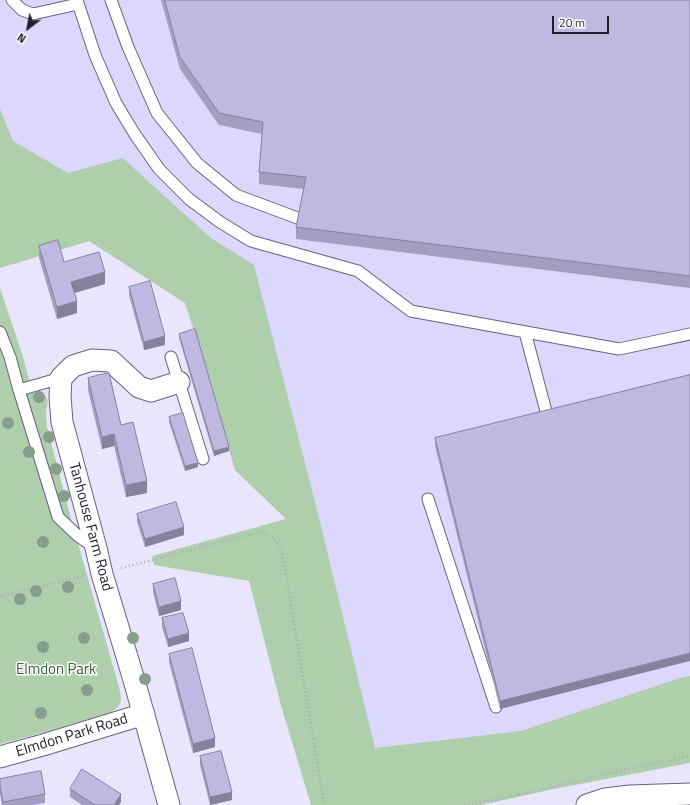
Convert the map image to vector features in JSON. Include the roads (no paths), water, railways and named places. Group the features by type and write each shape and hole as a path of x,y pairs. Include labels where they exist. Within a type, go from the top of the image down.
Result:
{"street":[{"path":"61,378 74,366 92,360 111,361 138,387 151,391 179,382"},
{"name":"Tanhouse Farm Road","path":"61,378 60,396 62,422 102,574 144,714 169,805"},
{"name":"Elmdon Park Road","path":"0,757 144,714"},
{"path":"587,805 605,799 630,796 690,794"}],"lane":[{"path":"12,0 22,10 33,14 77,2 95,55 116,103 134,133 159,169 189,199 220,222 251,241 358,271 411,312 619,349 690,334"},
{"path":"111,0 128,47 157,113 197,163 236,195 300,219"},
{"path":"0,332 10,357 58,517 78,536 96,548"},
{"path":"525,332 547,414"},
{"path":"171,357 203,459"},
{"path":"19,390 61,378"},
{"path":"428,499 496,707"}],"park label":[{"name":"Elmdon Park","path":"56,670"}]}
